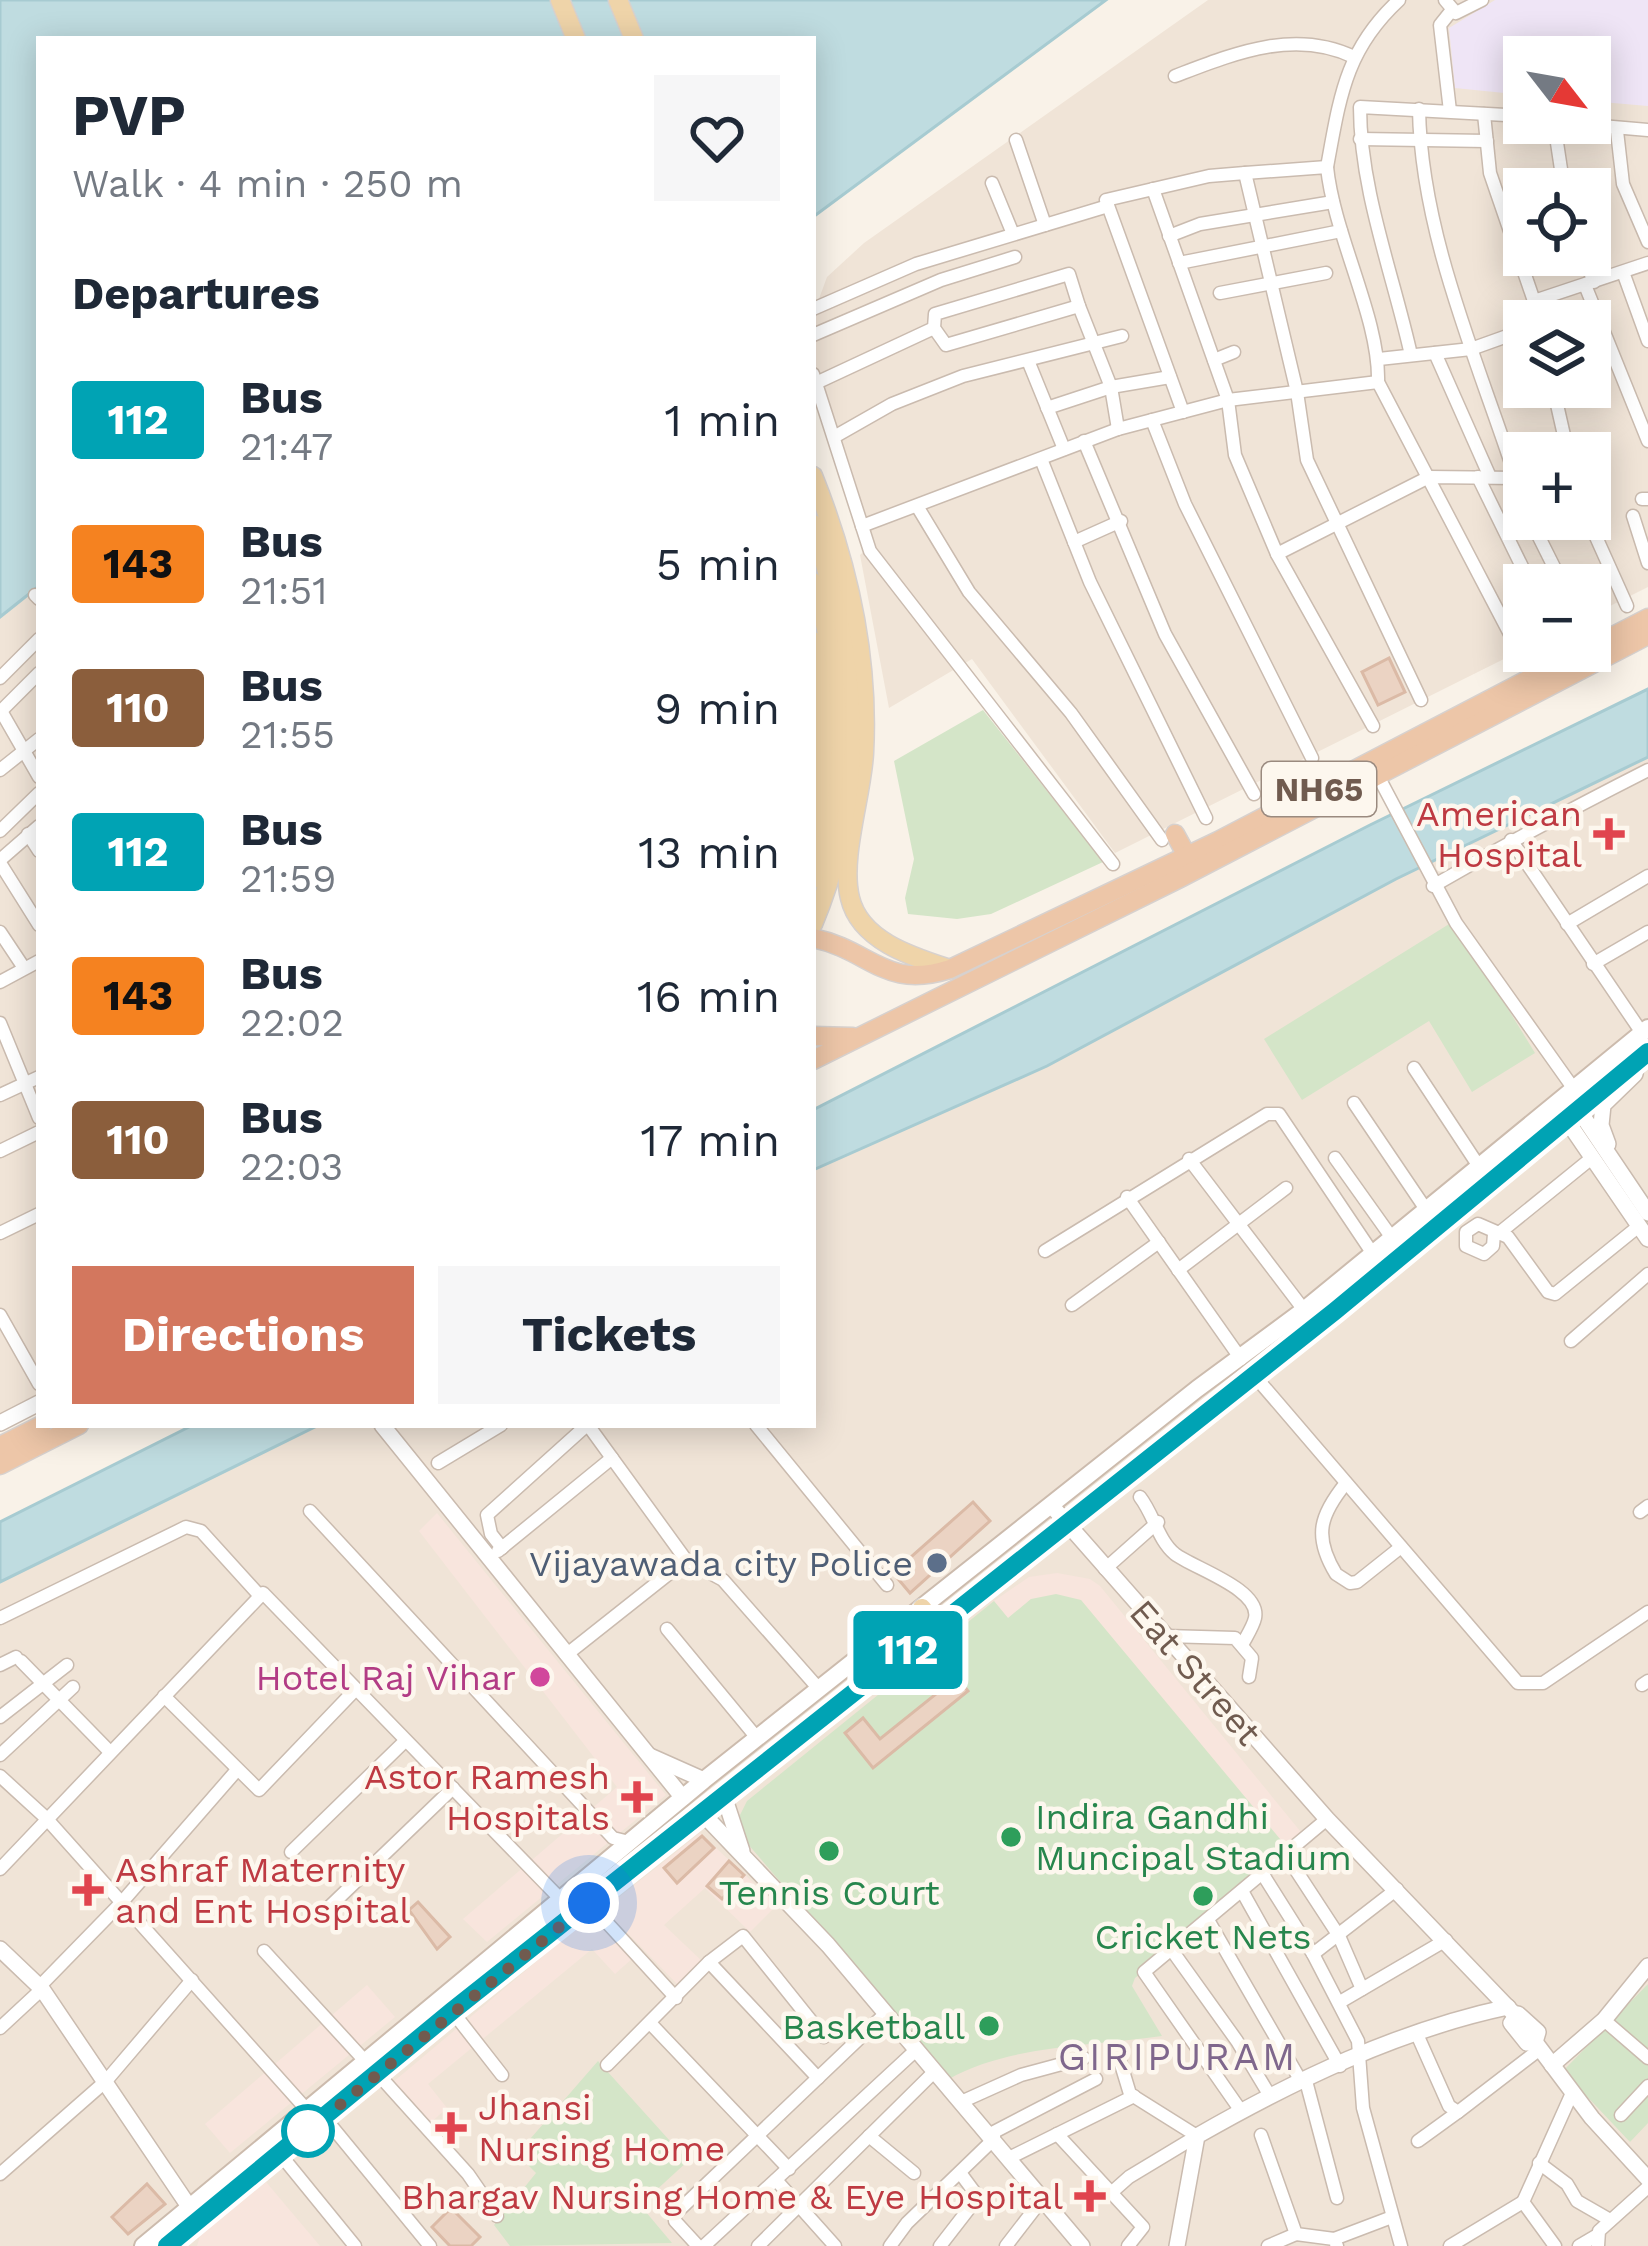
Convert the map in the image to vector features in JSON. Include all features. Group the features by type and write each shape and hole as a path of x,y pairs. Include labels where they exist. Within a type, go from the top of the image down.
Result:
{"highway":[{"name":"NH65","path":"1611,637 1648,618"},
{"name":"NH65","path":"816,928 899,976 926,976 950,969 1648,635"},
{"name":"NH65","path":"816,1058 1381,779 1444,730 1546,672"},
{"path":"1168,837 1187,856"},
{"path":"926,976 933,999"},
{"path":"816,1036 858,1037"},
{"path":"0,1446 36,1428"},
{"path":"0,1465 73,1428"}],"main road":[{"path":"560,0 575,36"},
{"path":"618,0 633,36"},
{"path":"816,486 852,601 861,655 865,749 848,873 850,899 859,917 889,944 950,969"},
{"path":"816,535 847,652 853,727 839,843 816,920"},
{"path":"816,593 832,649 838,726 836,777 816,866"},
{"path":"816,658 823,745 816,804"},
{"path":"371,2067 452,2011 582,1909 1531,1148 1645,1031"},
{"path":"142,2246 316,2114 704,1780 1480,1168 1643,1056"},
{"path":"922,1608 937,1627"},
{"path":"172,2244 280,2154 316,2114"}],"street":[{"path":"1450,111 1441,25 1449,5 1456,13 1482,0"},
{"path":"1392,3 1373,24 1344,75 1328,167 1333,202 1378,358 1378,382 1503,620"},
{"path":"1175,76 1264,44 1333,50 1354,57"},
{"path":"1411,355 1360,140 1360,106 1503,115"},
{"path":"1419,109 1420,162 1471,349 1503,441"},
{"path":"1484,114 1490,173 1534,300"},
{"path":"1611,130 1648,130"},
{"path":"1617,131 1623,184 1648,242"},
{"path":"1016,140 1045,224"},
{"path":"1360,140 1486,141"},
{"path":"1183,412 1106,200 1245,173 1328,167"},
{"path":"1245,173 1297,392 1307,460 1421,700"},
{"path":"992,183 1013,234"},
{"path":"1153,189 1228,400 1235,455 1277,554 1373,726"},
{"path":"1169,236 1200,224 1333,202"},
{"path":"816,308 916,264 1108,206"},
{"path":"1179,263 1341,231"},
{"path":"816,334 941,280 1015,256"},
{"path":"1537,300 1648,263"},
{"path":"1623,272 1648,341"},
{"path":"1220,293 1326,273"},
{"path":"1079,306 946,345 934,328 935,314 1069,274 1112,387 1118,429"},
{"path":"1588,276 1648,441"},
{"path":"816,378 934,328"},
{"path":"833,437 892,404 963,376 1098,346 1123,336"},
{"path":"1378,358 1471,349 1503,338"},
{"path":"1214,360 1234,352"},
{"path":"1435,353 1522,564"},
{"path":"1029,363 1064,449"},
{"path":"1047,408 1112,387 1170,376"},
{"path":"862,526 1118,429 1228,400 1378,382"},
{"path":"816,385 870,550 1113,865"},
{"path":"1152,420 1185,504 1312,758"},
{"path":"1084,441 1166,634 1254,794"},
{"path":"1042,459 1074,542 1206,818"},
{"path":"1277,554 1429,476 1503,478"},
{"path":"917,506 969,592 1168,837"},
{"path":"1633,516 1648,563"},
{"path":"1074,542 1121,520"},
{"path":"1597,540 1627,606"},
{"path":"0,678 36,642"},
{"path":"36,676 1,709 36,771"},
{"path":"0,770 36,742"},
{"path":"1432,882 1648,770"},
{"path":"1381,779 1432,882 1570,1105 1611,1161 1645,1226"},
{"path":"0,830 36,797"},
{"path":"33,830 0,861 36,920"},
{"path":"1511,840 1592,964 1645,1031"},
{"path":"1567,923 1648,876"},
{"path":"0,932 24,968"},
{"path":"1592,964 1648,932"},
{"path":"0,982 36,962"},
{"path":"0,1023 36,1112"},
{"path":"1611,1161 1601,1125 1603,1105 1635,1075 1643,1056"},
{"path":"1414,1067 1480,1168"},
{"path":"0,1095 36,1078"},
{"path":"1354,1103 1427,1210"},
{"path":"1570,1105 1592,1155 1645,1226"},
{"path":"1046,1251 1189,1159 1267,1114 1279,1114 1373,1254"},
{"path":"0,1151 36,1133"},
{"path":"1531,1148 1563,1138 1592,1155"},
{"path":"1592,1155 1496,1234 1508,1237 1548,1292 1556,1294 1645,1226"},
{"path":"1335,1158 1392,1238"},
{"path":"1189,1159 1304,1310"},
{"path":"1178,1270 1286,1188"},
{"path":"1127,1197 1241,1359"},
{"path":"0,1233 36,1215"},
{"path":"1072,1305 1159,1242"},
{"path":"1571,1341 1648,1274"},
{"path":"0,1315 36,1379"},
{"path":"1253,1374 1518,1683 1543,1683 1648,1612"},
{"path":"0,1423 36,1405"},
{"path":"385,1428 495,1554 566,1655 683,1798"},
{"path":"438,1463 496,1428"},
{"path":"495,1554 487,1515 584,1428"},
{"path":"589,1428 686,1559 723,1580 820,1689"},
{"path":"758,1428 886,1585"},
{"path":"495,1554 612,1457"},
{"path":"1346,1483 1325,1508 1321,1525 1336,1574 1357,1582 1401,1547"},
{"path":"1140,1496 1158,1522 1162,1540 1179,1558 1228,1581 1253,1606 1256,1616 1242,1645"},
{"name":"Eat Street","path":"1051,1505 1327,1819 1511,2011 1522,2014 1538,2032 1537,2045"},
{"path":"310,1511 613,1838 629,1842"},
{"path":"1106,1568 1158,1522"},
{"path":"0,1618 186,1526 201,1531 260,1596"},
{"path":"566,1655 686,1559"},
{"path":"0,1869 263,1593 560,1901 582,1909 676,1998"},
{"path":"667,1629 757,1738"},
{"path":"1166,1636 1227,1636 1252,1658 1249,1677"},
{"path":"0,1665 18,1659 110,1751"},
{"path":"0,1718 67,1665"},
{"path":"0,1755 73,1688"},
{"path":"164,1696 259,1790 354,1691"},
{"path":"291,1852 405,1742"},
{"path":"647,1755 704,1780"},
{"path":"0,2028 122,1902 237,1770"},
{"path":"3,1785 46,1818 430,2246"},
{"path":"322,1914 453,1788"},
{"path":"724,1796 743,1854"},
{"path":"702,1813 886,2013 1082,2246"},
{"path":"1241,2111 1144,1976 1147,1967 1327,1819"},
{"path":"1286,1855 1339,1936 1362,1988"},
{"path":"1262,1873 1313,1954 1358,2041 1363,2108 1400,2246"},
{"path":"1313,1954 1396,1889"},
{"path":"1242,1891 1340,2066"},
{"path":"1208,1920 1304,2082 1337,2198"},
{"path":"607,2065 742,1936 824,2037"},
{"path":"1340,2002 1446,1940"},
{"path":"0,1949 41,1988 190,2208"},
{"path":"1171,1949 1270,2096"},
{"path":"264,1952 468,2174 497,2216"},
{"path":"709,1963 818,2078"},
{"path":"1552,2065 1604,2020 1648,1966"},
{"path":"0,2174 106,2081 192,1980"},
{"path":"452,2011 502,2075"},
{"path":"1111,2193 1129,2176 1270,2096 1416,2032 1511,2011"},
{"path":"886,2013 674,2216 701,2246 916,2050"},
{"path":"1604,2020 1648,2058"},
{"path":"650,2023 788,2169"},
{"path":"1416,2032 1449,2106 1458,2113"},
{"path":"1418,2141 1537,2045 1648,2183 1610,2220 1597,2241 1579,2246"},
{"path":"961,2102 1021,2074 1084,2058"},
{"path":"1120,2061 1134,2096 1197,2137"},
{"path":"769,2243 934,2072"},
{"path":"890,2246 907,2223 994,2139 994,2132 1096,2079"},
{"path":"1621,2115 1648,2086"},
{"path":"1450,2246 1523,2202 1572,2093"},
{"path":"1009,2158 1134,2096"},
{"path":"1057,2134 1143,2227 1128,2246"},
{"path":"1261,2135 1296,2234"},
{"path":"869,2136 914,2174"},
{"path":"1177,2246 1197,2137"},
{"path":"280,2154 355,2246"},
{"path":"1539,2163 1567,2184 1577,2201 1610,2220"},
{"path":"940,2246 978,2197 961,2174"},
{"path":"776,2180 835,2246"},
{"path":"1006,2246 1043,2198"},
{"path":"1523,2202 1555,2246"},
{"path":"1268,2246 1296,2234 1336,2242 1392,2217"}],"shaded area":[{"path":"1208,0 1648,0 1648,587 1611,606 1611,564 1503,564 1503,659 1115,853 972,659 889,708 860,555 872,544 816,366 816,307 827,277 864,243"},
{"path":"1495,0 1648,0 1648,106 1611,103 1611,36 1503,36 1503,93 1455,88 1449,28"},
{"path":"36,588 36,1397 0,1415 0,617"},
{"path":"1648,757 1648,2246 0,2246 0,1582 313,1428 816,1428 816,1169 1047,1066 1396,879"},
{"path":"437,1513 666,1795 487,1942 463,1919 617,1787 419,1531"},
{"path":"1057,1573 1090,1579 1100,1586 1305,1837 1290,1851 1081,1600 1031,1599 1008,1618 994,1601 1029,1577"},
{"path":"700,1833 777,1905 750,1932 705,1888 664,1925 704,1963 680,1987 604,1909"},
{"path":"594,1913 634,1957 615,1974 592,1949 428,2084 447,2108 429,2124 392,2083"},
{"path":"367,1985 395,2017 230,2153 205,2124"},
{"path":"266,2182 320,2246 197,2246 201,2233"}],"green space":[{"path":"983,710 1103,862 991,914 957,919 908,914 905,898 914,859 894,761"},
{"path":"1454,921 1535,1053 1472,1092 1429,1021 1302,1100 1264,1039"},
{"name":"Indira Gandhi Muncipal Stadium","path":"1056,1594 1081,1600 1290,1851 1135,1978 1132,1986 1162,2036 1025,2053 949,2079 747,1843 738,1819 747,1801 994,1601 1008,1618 1031,1599"},
{"path":"1648,1984 1648,2123 1630,2142 1563,2071"},
{"path":"598,2061 688,2161 640,2205 672,2243 510,2246 494,2225 536,2173 517,2154"}],"water":[{"path":"0,0 1106,0 816,215 816,36 36,36 36,588 0,617"},
{"path":"1648,689 1648,757 1396,879 1047,1066 816,1169 816,1108 1370,825"},
{"path":"187,1428 313,1428 0,1582 0,1522"}],"building":[{"path":"1389,658 1405,692 1378,705 1362,672"},
{"path":"973,1502 990,1521 910,1593 893,1573"},
{"path":"957,1677 968,1691 873,1768 845,1733 863,1718 880,1739"},
{"path":"702,1836 714,1848 677,1883 664,1868"},
{"path":"729,1861 744,1875 722,1899 707,1886"},
{"path":"418,1902 450,1937 437,1949 409,1910"},
{"path":"147,2184 165,2204 128,2234 112,2217"},
{"path":"451,2208 480,2237 471,2246 450,2246 432,2227"}],"bus line":[{"name":"112","path":"167,2246 452,2011 1335,1311 1648,1052"}],"place":[{"name":"American Hospital","path":"1609,834"},
{"name":"Vijayawada city Police","path":"937,1563"},
{"name":"Hotel Raj Vihar","path":"540,1677"},
{"name":"Astor Ramesh Hospitals","path":"637,1797"},
{"name":"Indira Gandhi Muncipal Stadium","path":"1011,1837"},
{"name":"Tennis Court","path":"829,1851"},
{"name":"Ashraf Maternity and Ent Hospital","path":"88,1890"},
{"name":"Cricket Nets","path":"1203,1896"},
{"name":"Basketball","path":"989,2026"},
{"name":"Jhansi Nursing Home","path":"451,2128"},
{"name":"Bhargav Nursing Home & Eye Hospital","path":"1090,2196"}],"district":[{"name":"GIRIPURAM","path":"1178,2056"}],"route":[{"path":"308,2131 299,2138 589,1903"}]}
